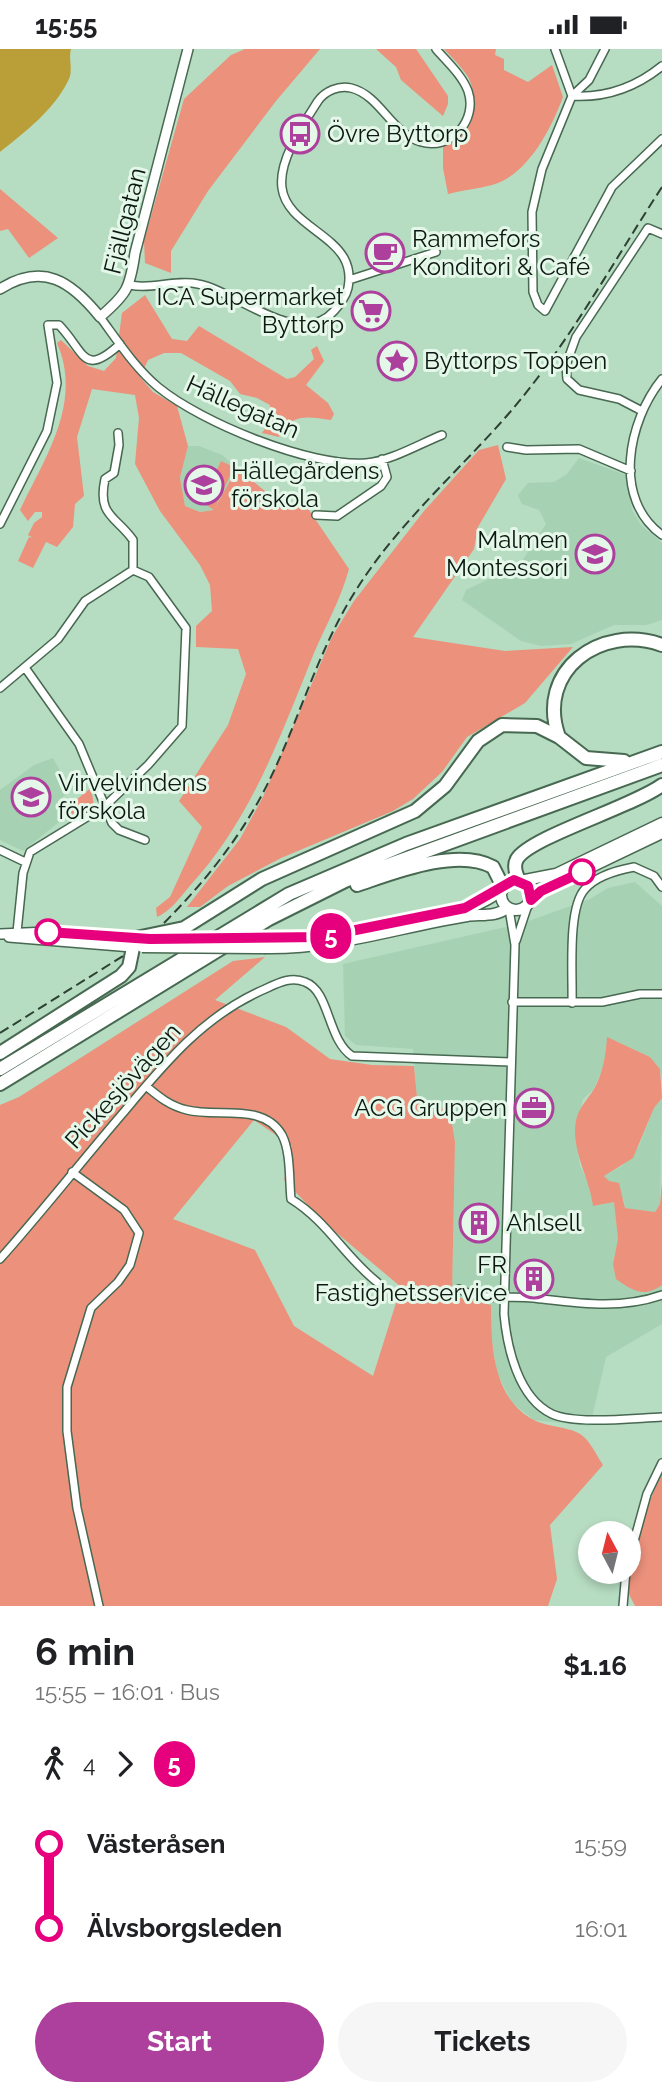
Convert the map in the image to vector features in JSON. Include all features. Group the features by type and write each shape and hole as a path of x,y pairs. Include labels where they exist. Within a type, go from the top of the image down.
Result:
{"highway":[{"path":"559,737 553,717 554,695 562,677 575,661 609,641 640,639 662,645"},
{"path":"0,1053 121,976 140,943 184,928 262,879 415,811 445,786 478,740 493,729 525,723 559,737 586,758 638,761"},
{"path":"0,1069 289,894 406,844 662,751"},
{"path":"0,1084 297,905 396,861 662,765"},
{"path":"520,881 515,867 517,860 536,843 633,803 662,785"},
{"path":"297,905 404,869 450,861 489,865 500,875 503,888"}],"main road":[{"path":"466,912 509,882 556,874 662,823"},
{"path":"140,943 340,943 466,912 508,908 520,910 541,891 662,833"},
{"path":"520,881 530,889 529,903"},
{"path":"503,888 502,900 508,908"},
{"path":"140,943 182,940 267,944"}],"street":[{"name":"Fjällgatan","path":"0,289 26,277 48,277 70,286 100,317 121,299 130,285 135,253 188,49"},
{"path":"130,285 175,281 198,283 282,320 310,324 332,314 344,298 349,280 348,266 337,249 288,204 282,188 285,165 318,101 337,88 352,88 363,93 414,140 435,143 456,135 468,115 468,92 436,49"},
{"path":"555,49 572,96"},
{"path":"605,49 589,80 572,96 542,169 532,212 533,292 538,305 545,311 612,187 662,139"},
{"path":"572,96 591,97 625,89 662,66"},
{"path":"642,411 619,399 579,390 568,379 566,365 576,337 648,228 662,234"},
{"path":"349,280 436,252"},
{"name":"Hällegatan","path":"100,317 157,386 251,436 327,461 367,463 442,435"},
{"path":"0,524 47,431 57,383 47,325 59,325 85,357 94,361 103,359 120,344"},
{"path":"662,379 642,411 632,440 631,471 639,509 647,523 662,535"},
{"path":"118,433 117,463 114,473 105,479 104,503 114,523 133,540 133,570"},
{"path":"507,447 526,450 579,449 631,471"},
{"path":"316,515 337,516 382,486 387,477 382,459"},
{"path":"0,688 26,669 68,628 85,601 133,570 149,577 186,628 183,718 178,733 105,806 35,848 25,862 17,932"},
{"path":"26,669 79,744 118,830 145,840"},
{"path":"0,850 25,862"},
{"path":"572,1003 575,913 585,888 595,880 634,866 654,876 662,887"},
{"path":"515,945 529,903"},
{"path":"508,908 515,945 505,1297 510,1353 522,1380 544,1409 569,1417 662,1417"},
{"path":"0,935 17,932 140,943"},
{"path":"0,935 140,943"},
{"name":"Pickesjövägen","path":"0,1259 167,1060 218,1015 237,1002 290,979 304,981 315,990 337,1041 352,1056 511,1062"},
{"path":"512,1002 572,1003 662,994"},
{"path":"146,1086 166,1103 189,1111 243,1112 273,1125 282,1136 291,1199 324,1224 346,1249 353,1263 377,1282"},
{"path":"72,1173 124,1210 139,1233 130,1265 118,1282 91,1308 67,1387 67,1431 77,1508 99,1606"},
{"path":"459,1289 479,1297 602,1305 638,1303 662,1295"},
{"path":"640,1521 647,1495 662,1463"},
{"path":"623,1606 625,1584"}],"shaded area":[{"path":"0,49 71,49 71,69 70,77 55,102 0,152"},
{"path":"245,49 320,49 276,101 208,191 171,251 171,273 145,263 144,241 184,99 231,55"},
{"path":"376,49 416,49 448,96 443,116 401,80 396,67"},
{"path":"444,49 496,49 495,55 504,59 504,70 528,82 552,65 563,97 545,136 517,172 492,185 448,194 443,168 443,147 463,133 469,125 474,103 469,80"},
{"path":"0,189 58,238 29,258 8,229 0,231"},
{"path":"145,295 172,339 187,341 199,326 287,379 295,377 314,359 311,350 317,346 324,361 306,385 328,403 334,414 331,420 308,417 295,420 289,423 279,437 262,433 269,423 270,405 240,394 230,381 181,353 164,353 148,360 140,377 153,392 177,406 188,446 180,478 185,506 200,512 214,510 202,502 221,461 234,467 215,508 237,468 266,492 309,510 349,569 276,746 247,806 210,862 174,904 157,917 156,908 170,897 202,827 179,801 228,725 246,674 238,649 196,647 196,626 212,611 210,585 200,565 160,511 135,464 139,418 135,395 92,389 77,437 84,496 75,504 73,527 57,547 46,542 33,568 18,561 29,537 33,538 28,535 34,523 42,517 42,512 35,512 28,521 20,510 50,450 63,408 66,387 64,365 57,343 61,340 88,366 104,371 116,358 122,313"},
{"path":"498,445 506,479 478,527 474,549 413,637 505,651 573,647 525,703 467,737 442,772 413,799 393,811 281,858 228,886 200,907 187,907 240,839 263,797 332,637 354,601 424,511 479,450"},
{"name":"Hällegårdens förskola","path":"188,446 199,446 222,455 237,468 214,510 200,512 185,506 180,478"},
{"name":"Malmen Montessori","path":"579,458 626,475 632,510 641,525 662,543 662,620 647,625 614,625 571,644 541,646 521,641 462,600 466,590 520,564 546,524 539,510 522,504 518,495 528,483 554,482 567,474"},
{"name":"Virvelvindens förskola","path":"53,758 70,789 55,805 64,818 23,851 0,840 0,790 34,765"},
{"path":"91,788 94,806 71,818 61,812"},
{"path":"635,882 662,906 662,1081 660,1069 650,1057 616,1041 593,1090 583,1099 575,1131 580,1166 588,1182 594,1206 614,1202 618,1239 613,1264 662,1285 662,1324 606,1357 590,1426 534,1420 512,1403 497,1373 491,1335 491,1306 452,1297 455,1142 450,1111 417,1098 413,1049 356,1045 345,1036 343,964 523,923 590,899 608,888"},
{"path":"265,957 215,1000 286,1027 330,1059 372,1065 414,1066 417,1098 450,1111 455,1142 452,1296 491,1305 497,1370 502,1385 520,1411 540,1423 580,1434 603,1465 550,1525 557,1579 548,1606 0,1606 0,1105 19,1097 233,961","holes":["254,1120 292,1146 284,1180 326,1224 401,1287 373,1376 294,1326 255,1250 173,1219"]},
{"path":"607,1037 650,1057 660,1069 662,1098 654,1108 633,1158 604,1176 609,1181 619,1183 625,1208 655,1212 660,1204 662,1182 662,1285 644,1292 633,1290 616,1279 613,1264 618,1239 614,1202 593,1206 576,1143 577,1119 600,1077"},
{"path":"662,1098 660,1204 655,1212 625,1208 624,1200 604,1176 622,1166 639,1146 654,1108"},
{"path":"662,1474 662,1606 635,1606 627,1584 641,1584 641,1524"}],"railway":[{"path":"164,923 223,855 260,799 332,633 358,587 393,540 492,433 532,385 571,330 662,187"},
{"path":"0,1033 123,956"}],"bus line":[{"name":"5","path":"48,932 150,939 269,940 341,935 465,908 514,880 522,881 528,886 531,900 541,891 582,872"}],"place":[{"name":"Övre Byttorp","path":"300,134"},
{"name":"Rammefors Konditori & Café","path":"385,253"},
{"name":"ICA Supermarket Byttorp","path":"371,311"},
{"name":"Byttorps Toppen","path":"397,361"},
{"name":"Hällegårdens förskola","path":"204,485"},
{"name":"Malmen Montessori","path":"595,554"},
{"name":"Virvelvindens förskola","path":"31,797"},
{"name":"ACG Gruppen","path":"534,1108"},
{"name":"Ahlsell","path":"479,1223"},
{"name":"FR Fastighetsservice","path":"534,1279"}]}
